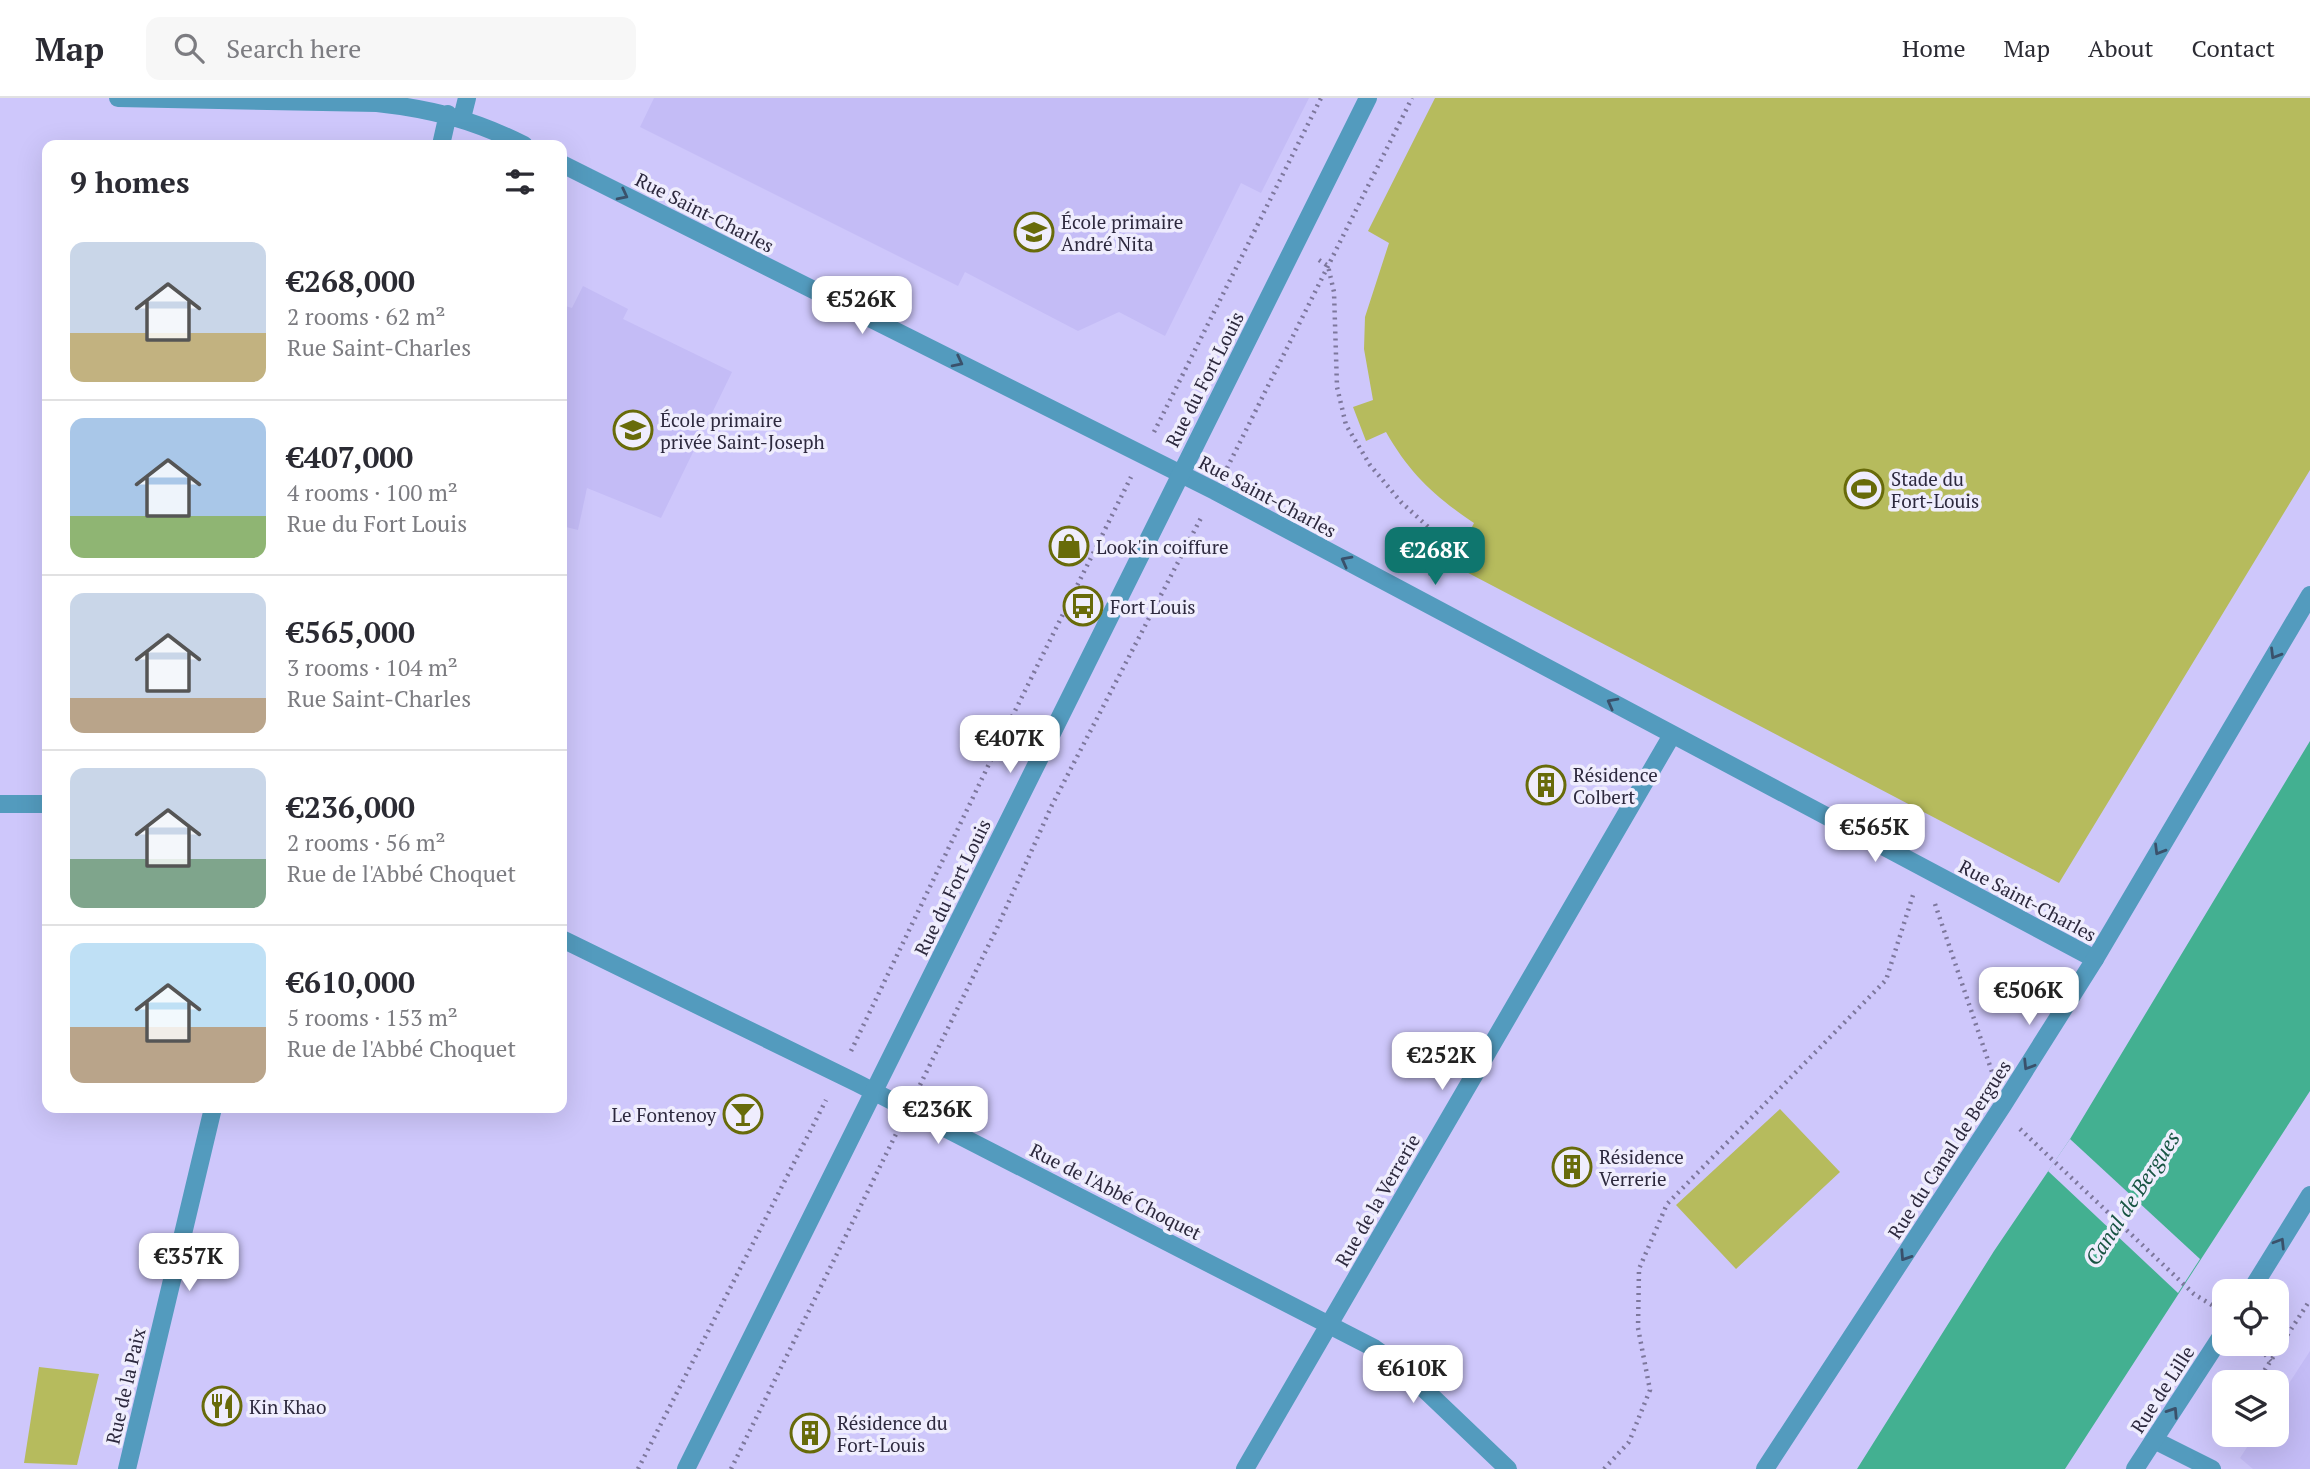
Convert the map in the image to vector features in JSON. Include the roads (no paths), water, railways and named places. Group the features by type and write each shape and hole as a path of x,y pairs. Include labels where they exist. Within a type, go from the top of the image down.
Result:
{"street":[{"path":"118,98 377,103 455,116 512,140"},
{"path":"443,140 467,98"},
{"name":"Rue du Fort Louis","path":"686,1469 1368,98"},
{"name":"Rue Saint-Charles","path":"567,166 1215,491 2095,959"},
{"name":"Rue du Canal de Bergues","path":"1765,1469 2095,959 2310,595"},
{"name":"Rue de la Verrerie","path":"1245,1469 1672,735"},
{"path":"0,804 42,804"},
{"name":"Rue de l'Abbé Choquet","path":"567,941 839,1074 1329,1324 1390,1358 1508,1469"},
{"name":"Rue de la Paix","path":"127,1469 212,1113"},
{"path":"2258,1279 2310,1195"},
{"name":"Rue de Lille","path":"2135,1469 2212,1351"},
{"path":"2154,1440 2212,1469"}],"water":[{"name":"Canal de Bergues","path":"2310,741 2310,1091 2065,1469 1857,1469 1994,1251 2070,1139"}],"place":[{"name":"École primaire André Nita","path":"1034,232"},
{"name":"École primaire privée Saint-Joseph","path":"633,430"},
{"name":"Stade du Fort-Louis","path":"1864,489"},
{"name":"Look'in coiffure","path":"1069,546"},
{"name":"Fort Louis","path":"1083,606"},
{"name":"Résidence Colbert","path":"1546,785"},
{"name":"Le Fontenoy","path":"743,1114"},
{"name":"Résidence Verrerie","path":"1572,1167"},
{"name":"Kin Khao","path":"222,1406"},
{"name":"Résidence du Fort-Louis","path":"810,1433"}]}
